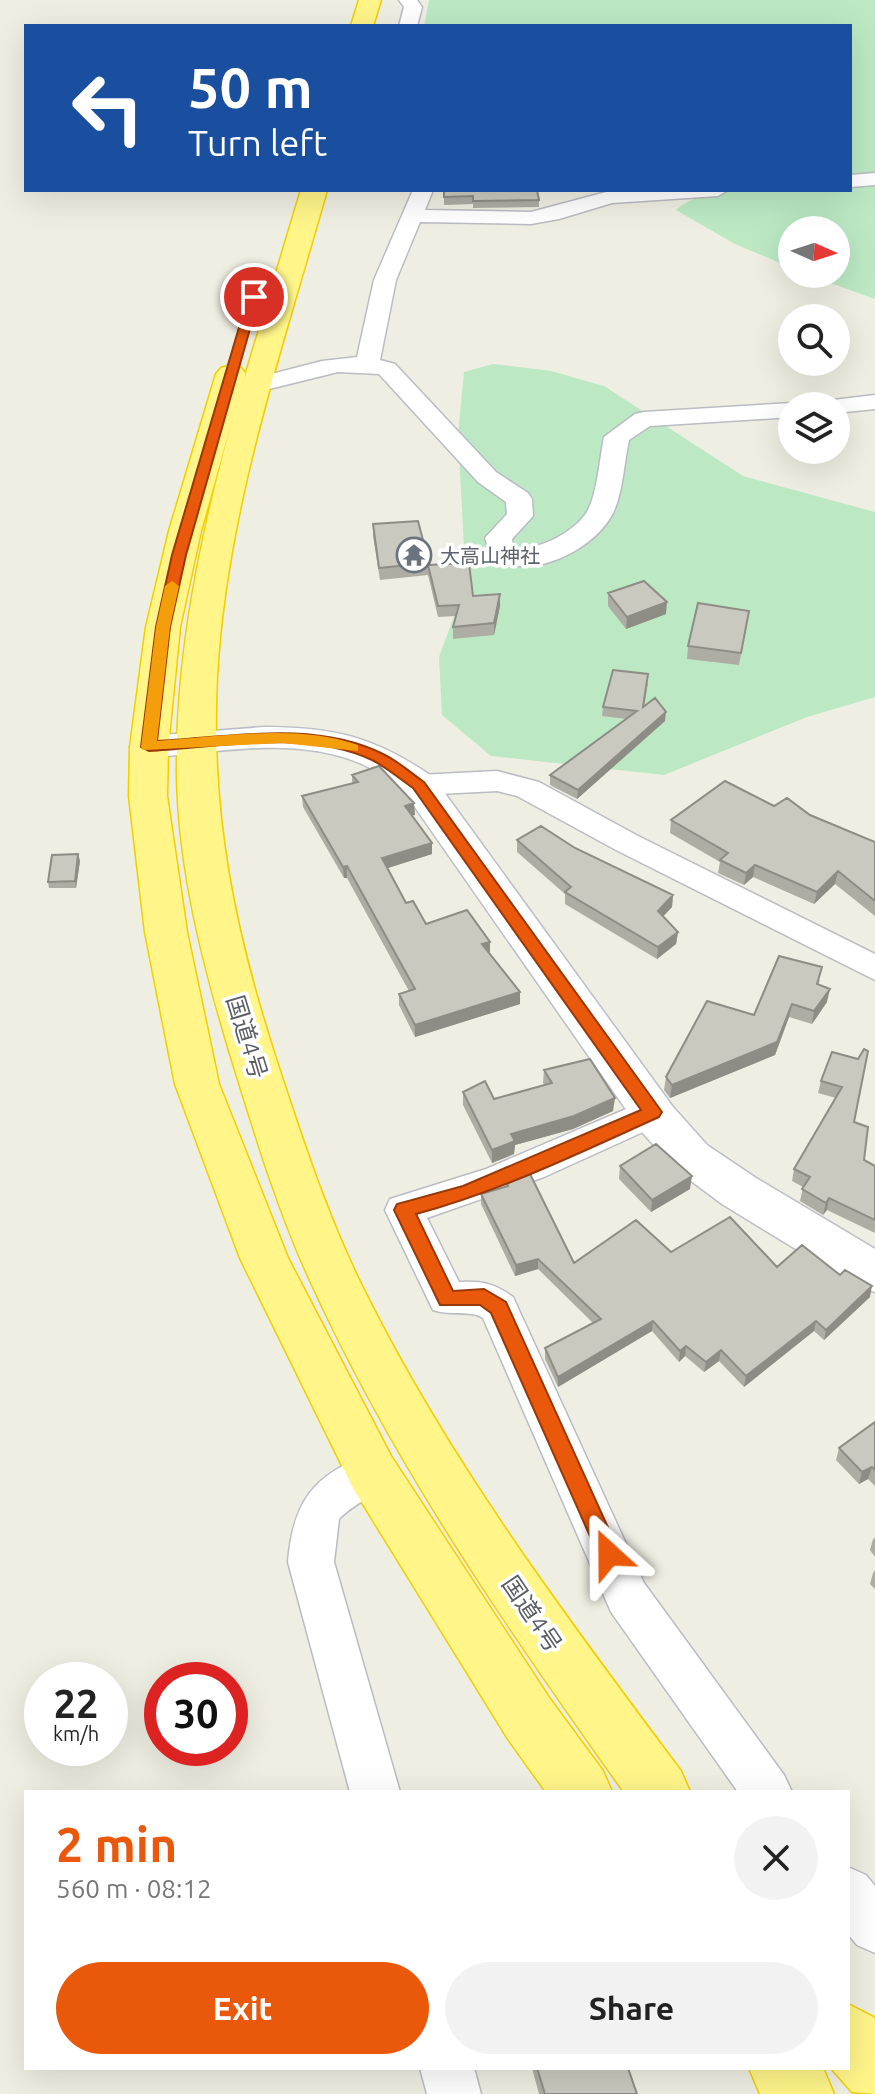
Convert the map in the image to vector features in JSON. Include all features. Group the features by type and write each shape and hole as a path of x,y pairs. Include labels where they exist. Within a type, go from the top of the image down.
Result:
{"highway":[{"path":"363,24 370,0"},
{"name":"国道4号","path":"283,192 185,531 163,627 172,745 202,836 217,927 236,1006 298,1190 343,1299 402,1410 487,1548 659,1790"},
{"name":"国道4号","path":"313,192 257,385 213,566 203,638 172,745 148,796 166,932 197,1084 264,1258 372,1472 529,1719 581,1790"},
{"path":"783,2070 801,2094"}],"street":[{"path":"408,0 413,7 409,24"},
{"path":"852,181 875,179"},
{"path":"368,362 385,280 422,192"},
{"path":"412,216 531,218 552,215 610,197 687,192"},
{"path":"257,385 345,363 368,362 387,369 487,477 519,499 520,516 498,538 501,551 520,558 547,555 588,527 601,511 617,437 644,419 778,411"},
{"path":"850,404 875,402"},
{"path":"172,745 282,738 336,742 378,757 419,785 652,1112 691,1157 739,1191 875,1273"},
{"path":"419,785 497,781 528,789 627,843 875,968"},
{"path":"652,1112 558,1157 494,1182 404,1210 447,1299 484,1297 499,1308 627,1597 766,1790"},
{"path":"372,1472 333,1493 322,1505 312,1533 311,1562 374,1790"},
{"path":"850,1896 875,1927"},
{"path":"448,2070 454,2094"}],"green space":[{"path":"429,0 875,0 875,299 844,288 850,288 850,216 778,216 778,262 735,244 676,210 692,200 718,192 852,192 852,24 424,24"},
{"path":"493,364 551,371 604,386 743,476 875,512 875,697 807,717 664,775 491,756 442,715 439,657 466,584 458,435 464,372"}],"building":[{"path":"444,192 537,192 539,200 473,201 473,196 444,197"},
{"path":"418,521 429,563 379,568 373,524"},
{"path":"469,563 473,596 500,594 494,623 453,627 459,605 438,606 428,565"},
{"path":"644,581 667,602 627,617 608,593"},
{"path":"698,603 749,611 741,653 688,646"},
{"path":"613,670 648,674 643,707 655,698 666,712 578,790 550,775 637,711 603,707"},
{"path":"379,766 414,803 405,806 432,843 382,858 406,903 413,901 426,924 467,910 490,942 482,944 520,992 415,1025 399,994 415,989 347,866 343,867 302,796 358,782 352,775"},
{"path":"725,781 774,806 787,798 810,815 875,842 875,901 838,871 817,892 755,865 746,873 720,860 728,853 671,820"},
{"path":"541,826 575,848 673,895 658,911 678,932 658,947 565,892 571,887 517,840"},
{"path":"78,854 75,881 48,882 52,855"},
{"path":"779,956 822,967 817,984 830,989 814,1011 792,1004 777,1042 672,1085 666,1077 707,1001 754,1015"},
{"path":"864,1049 868,1051 854,1122 868,1127 864,1160 875,1166 875,1220 829,1198 826,1203 802,1189 810,1177 794,1169 842,1087 821,1081 832,1052 858,1059"},
{"path":"590,1059 615,1098 574,1116 511,1134 515,1141 492,1150 463,1092 485,1081 494,1099 552,1083 544,1070"},
{"path":"656,1144 692,1176 652,1200 620,1166"},
{"path":"530,1174 574,1263 636,1220 671,1252 730,1217 777,1267 802,1245 840,1275 845,1270 872,1286 826,1330 816,1321 746,1376 721,1350 706,1362 686,1346 680,1351 653,1321 558,1377 545,1348 601,1319 538,1259 516,1265 481,1194 508,1186 507,1183"},
{"path":"875,1422 875,1470 872,1467 862,1472 839,1448"},
{"path":"538,2070 629,2070 637,2094 545,2094"}],"slow traffic":[{"path":"172,586 151,711 149,747 282,738 336,742 352,748"}],"place":[{"name":"大高山神社","path":"414,555"}],"route":[{"path":"254,297 179,555 163,627 149,747 282,738 336,742 378,757 419,785 652,1112 513,1175 468,1192 404,1210 447,1299 484,1297 499,1308 609,1554"}]}
